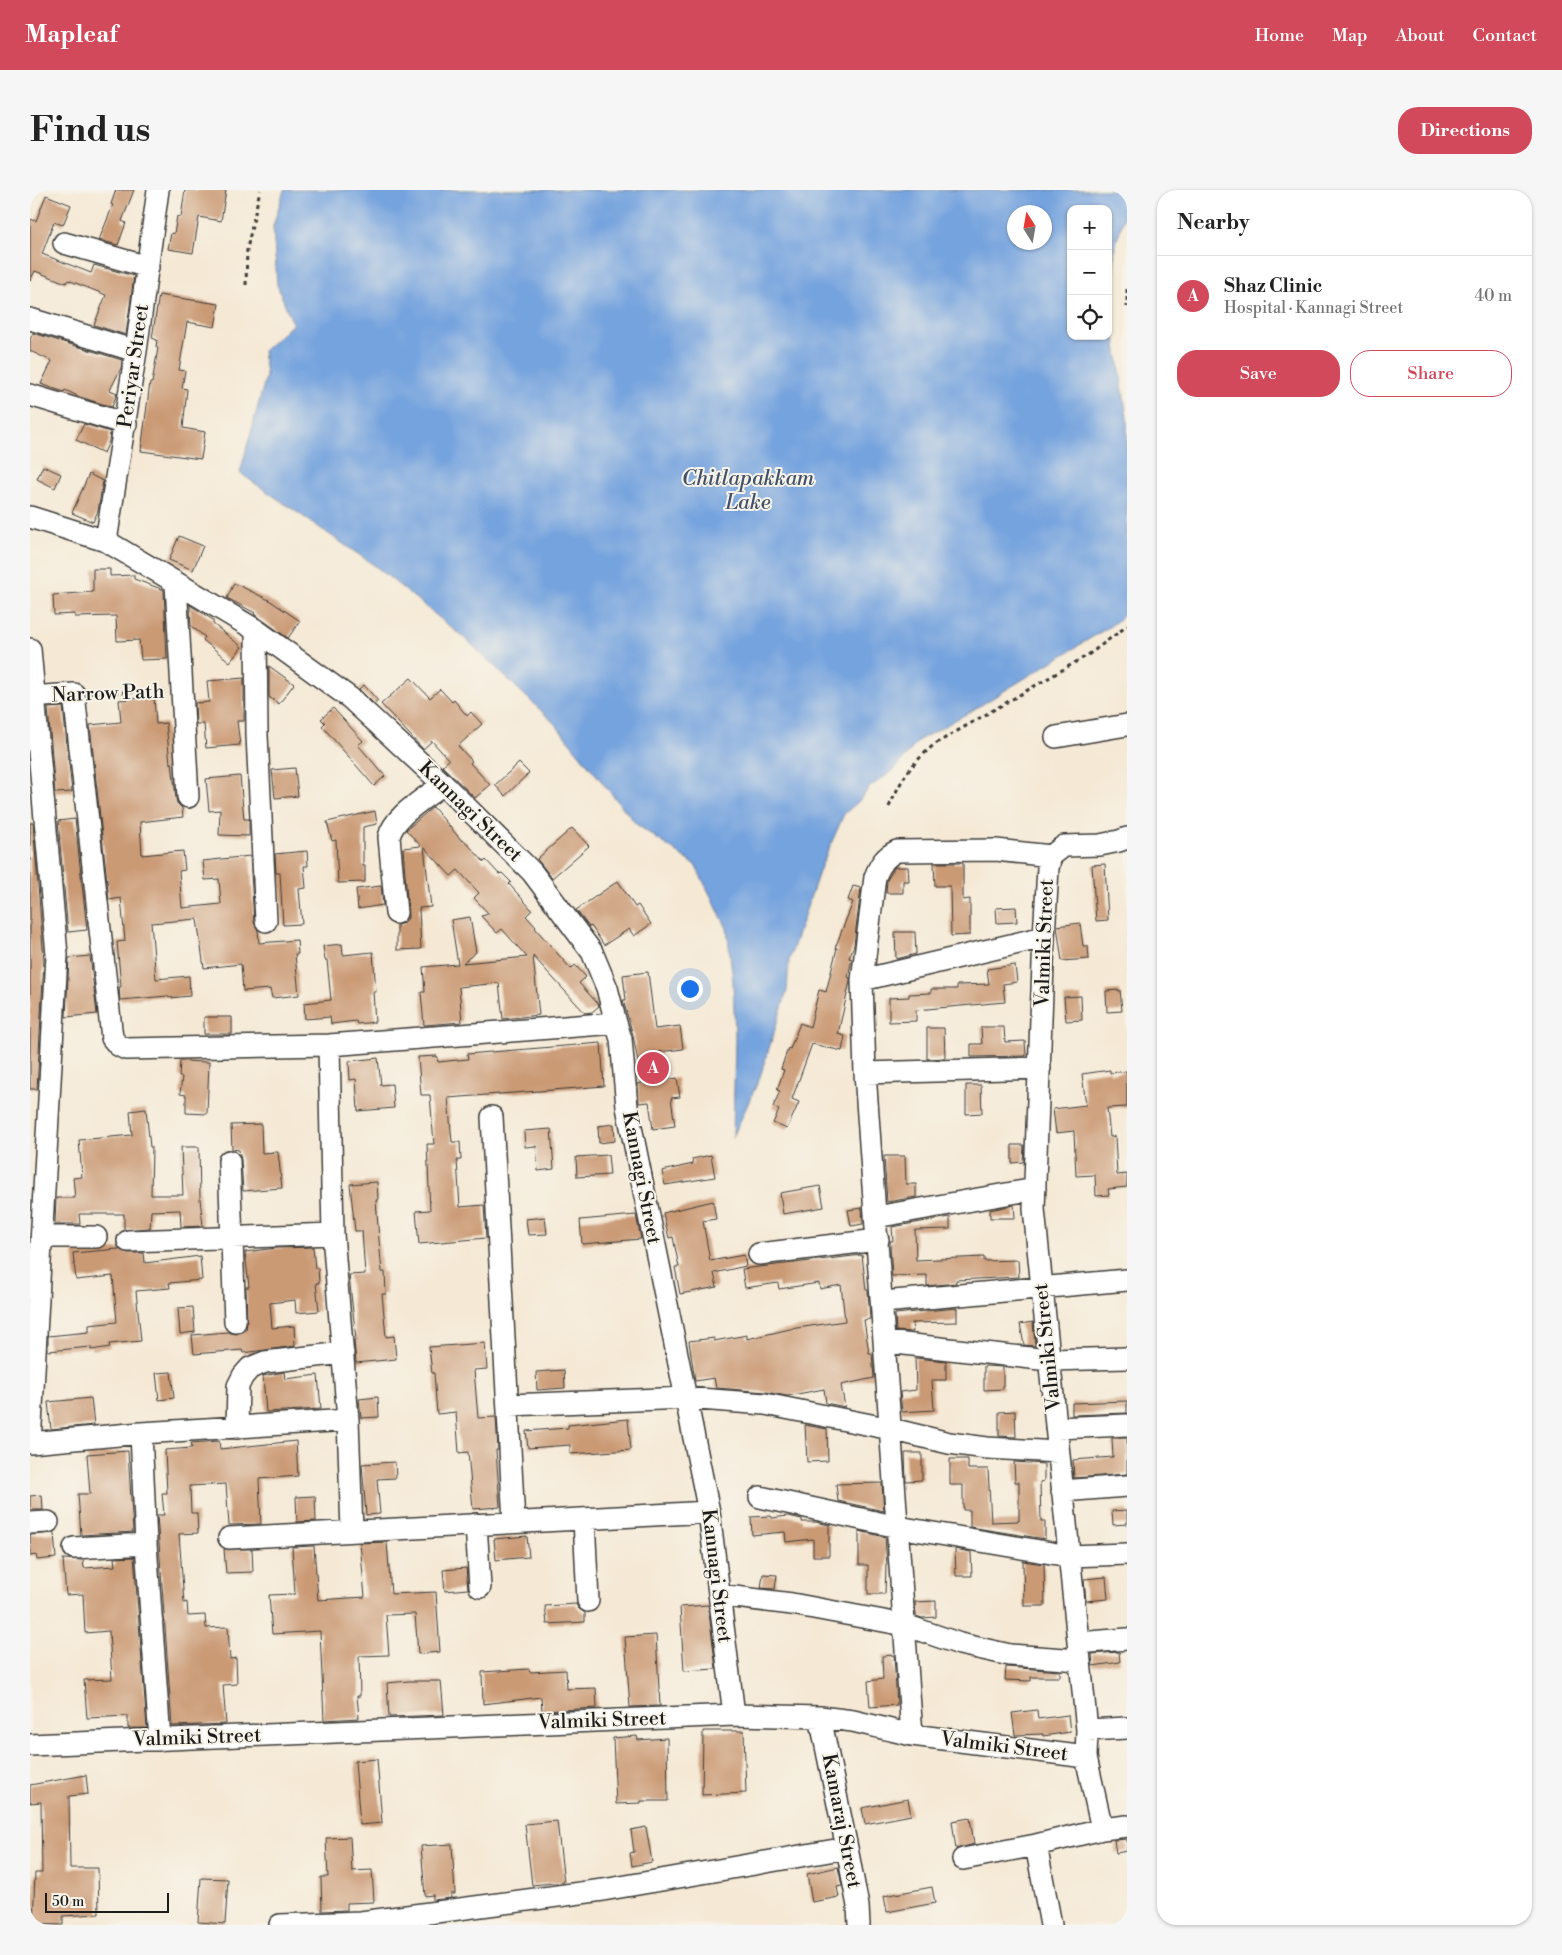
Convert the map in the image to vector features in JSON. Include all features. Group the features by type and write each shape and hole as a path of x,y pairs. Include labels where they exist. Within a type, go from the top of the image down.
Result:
{"street":[{"name":"Periyar Street","path":"106,541 126,424 158,190"},
{"path":"64,243 148,267"},
{"path":"30,319 136,351"},
{"path":"30,394 126,424"},
{"name":"Kannagi Street","path":"30,517 106,541 176,584 225,610 350,698 443,784 532,872 592,952 608,988 621,1038 627,1107 709,1512 734,1715"},
{"path":"176,584 188,797"},
{"path":"256,630 257,735 266,921"},
{"path":"30,649 32,697 57,955 30,1443 141,1433 348,1420"},
{"path":"74,694 112,1038 118,1045 126,1049 329,1045 616,1023"},
{"name":"Narrow Path","path":"32,697 74,694"},
{"path":"1056,737 1127,725"},
{"path":"396,913 389,837 391,829 401,817 443,784"},
{"name":"Valmiki Street","path":"30,1745 734,1715 820,1717 853,1721 912,1735 1086,1757 1087,1730 1034,1209 1044,937 1048,868 1051,856 1064,846 1100,845 1120,842 1127,838"},
{"path":"912,1735 886,1342 865,1073 862,980 875,877 880,865 887,856 897,851 996,850 1051,856"},
{"path":"862,980 1044,937"},
{"path":"329,1045 332,1234 348,1420 352,1531"},
{"path":"865,1073 1040,1068"},
{"path":"492,1117 514,1522"},
{"path":"229,1161 235,1322"},
{"path":"876,1217 1034,1190"},
{"path":"128,1241 332,1234"},
{"path":"42,1237 96,1237"},
{"path":"760,1254 878,1240"},
{"path":"883,1302 1127,1280"},
{"path":"886,1342 1049,1360 1127,1358"},
{"path":"237,1428 238,1386 250,1368 265,1362 343,1353"},
{"path":"509,1405 686,1398 765,1404 892,1429 949,1443 987,1448 1058,1452"},
{"path":"1056,1428 1127,1425"},
{"path":"141,1433 146,1544 160,1740"},
{"path":"1062,1491 1127,1486"},
{"path":"760,1497 898,1527 1069,1556 1127,1554"},
{"path":"229,1538 709,1512"},
{"path":"584,1519 588,1601"},
{"path":"476,1524 480,1587"},
{"path":"74,1548 146,1544"},
{"path":"719,1595 792,1604 905,1625 960,1644 1010,1655 1079,1652 1127,1639"},
{"name":"Kamaraj Street","path":"820,1717 858,1906 859,1925"},
{"path":"1087,1730 1127,1728"},
{"path":"1086,1757 1102,1829"},
{"path":"963,1859 1036,1845 1102,1829 1127,1826"},
{"path":"1036,1845 1051,1925"},
{"path":"280,1925 361,1922 603,1890 847,1848"}],"path":[{"path":"246,285 247,249 260,190"},
{"path":"1127,289 1127,308"},
{"path":"889,807 900,784 915,761 935,744 1088,655 1127,626"},
{"name":"Narrow Path","path":"74,694 182,691"}],"water":[{"name":"Chitlapakkam Lake","path":"284,190 1127,190 1127,208 1115,246 1112,295 1113,324 1127,418 1127,613 1109,627 968,713 919,740 895,769 870,787 858,802 844,814 820,869 789,960 787,991 760,1077 733,1137 735,1037 733,981 727,928 695,865 636,824 555,724 468,641 374,565 240,473 266,376 263,351 293,324 277,285 273,226"}],"building":[{"path":"116,190 134,190 122,221 126,223 118,245 99,240 113,205 111,204"},
{"path":"185,190 226,190 221,221 199,217 193,253 168,249 171,233 174,234 177,216 181,217"},
{"path":"46,195 71,205 63,225 54,222 42,254 91,273 94,265 134,276 126,335 94,325 106,295 68,280 66,283 35,271 30,281 30,219 36,221"},
{"path":"159,295 219,304 215,327 187,322 179,370 185,371 182,388 187,389 183,428 205,432 201,459 141,451 150,383 152,383 158,348 156,347 157,340 152,338"},
{"path":"33,333 122,360 121,368 110,390 117,393 112,407 65,390 64,392 41,384 52,361 30,351 30,339"},
{"path":"84,424 110,432 109,441 104,453 76,440"},
{"path":"43,466 61,474 55,488 37,479"},
{"path":"89,474 103,481 98,511 93,522 72,513"},
{"path":"179,536 203,546 193,570 169,560"},
{"path":"93,569 110,569 110,576 134,575 134,579 164,590 167,659 141,660 139,640 117,641 116,616 75,617 75,614 54,615 53,595 93,592"},
{"path":"234,583 269,600 300,621 288,638 255,613 227,598"},
{"path":"190,605 213,620 213,624 242,647 230,662 203,640 205,637 191,626"},
{"path":"269,666 294,684 279,704 269,697"},
{"path":"244,678 244,721 237,721 240,745 206,748 204,724 196,724 195,703 209,702 207,681"},
{"path":"411,678 430,698 440,689 452,702 454,700 467,716 471,712 482,724 458,746 472,761 470,763 490,785 475,798 442,766 449,760 432,741 423,749 381,704"},
{"path":"364,685 378,701 374,704 359,689"},
{"path":"154,697 156,724 166,723 176,798 177,803 182,808 183,817 140,822 142,855 183,851 185,870 179,871 182,908 221,904 219,879 205,880 203,861 250,856 254,922 258,930 259,943 297,940 298,954 295,954 299,995 272,998 270,989 243,991 241,964 204,968 197,919 151,923 156,979 189,976 190,996 120,1000 119,987 121,987 117,942 125,941 121,898 109,900 90,725 121,722 119,700"},
{"path":"63,707 72,792 55,793 48,708"},
{"path":"333,708 363,741 358,745 385,776 374,786 322,726 325,723 321,719"},
{"path":"519,763 529,773 505,796 495,785"},
{"path":"295,768 298,796 275,798 272,770"},
{"path":"240,776 244,819 249,819 249,836 219,835 220,810 209,811 206,779"},
{"path":"433,807 462,841 464,840 484,862 486,860 499,874 502,873 511,882 509,884 532,910 526,916 535,928 571,969 575,965 586,977 579,983 599,1006 592,1012 585,1013 533,956 539,1015 503,1019 499,983 459,987 462,1022 424,1025 421,992 425,992 423,967 458,964 451,920 470,917 476,952 463,963 527,957 502,929 497,933 481,916 489,914 474,898 479,893 458,870 451,876 424,847 431,907 419,908 421,949 397,950 397,925 404,923 408,918 403,848 421,846 406,830"},
{"path":"375,811 377,824 363,827 365,882 338,883 336,840 332,841 327,822"},
{"path":"75,819 87,930 68,932 58,821"},
{"path":"30,823 33,823 44,960 37,1089 30,1089"},
{"path":"572,828 589,846 552,878 537,859"},
{"path":"307,851 308,866 304,866 306,888 299,889 302,924 283,925 280,873 276,873 275,854"},
{"path":"934,863 963,863 963,900 970,899 970,935 951,936 950,886 935,886"},
{"path":"1105,864 1108,920 1096,921 1092,865"},
{"path":"895,867 908,867 909,881 903,881 903,893 886,893 887,880"},
{"path":"618,881 635,907 638,905 651,924 634,936 629,929 604,945 591,926 589,927 576,910"},
{"path":"381,886 383,905 358,909 356,889"},
{"path":"853,886 861,888 854,945 849,958 852,959 848,977 850,981 838,1034 845,1036 842,1051 812,1044 792,1099 799,1102 787,1129 773,1123 779,1110 773,1107 780,1091 777,1090 784,1070 781,1069 788,1048 790,1049 800,1023 810,1027 819,990 826,992 837,948 835,948 853,902 848,900"},
{"path":"1016,907 1017,922 997,923 996,908"},
{"path":"1080,923 1083,946 1088,946 1089,959 1062,961 1057,926"},
{"path":"895,932 915,932 916,954 896,959"},
{"path":"342,944 343,955 373,952 376,992 373,992 375,1022 357,1024 356,1021 331,1024 330,1017 305,1019 304,1003 331,1000 327,960 325,960 323,946"},
{"path":"90,956 97,1014 66,1017 69,958"},
{"path":"1015,965 1017,982 1003,984 1005,1002 916,1010 916,1021 889,1022 889,998 909,997 909,994 931,993 931,989 957,989 957,985 989,984 987,969"},
{"path":"648,972 655,1029 680,1026 683,1049 659,1052 665,1080 677,1078 680,1097 671,1098 675,1126 653,1129 649,1102 639,1103 638,1084 642,1083 633,1035 623,1000 626,1000 623,975"},
{"path":"1120,990 1122,1011 1107,1012 1106,991"},
{"path":"1081,996 1082,1020 1066,1021 1064,997"},
{"path":"204,1017 232,1017 232,1034 204,1034"},
{"path":"981,1027 1004,1027 1005,1042 1025,1041 1026,1056 971,1057 971,1044 982,1044"},
{"path":"927,1028 944,1028 945,1058 927,1059"},
{"path":"601,1043 604,1086 448,1098 452,1142 460,1142 461,1160 457,1160 460,1207 484,1205 486,1238 419,1244 416,1211 430,1210 427,1144 434,1144 430,1095 421,1095 418,1057 437,1056 438,1062 468,1059 467,1054"},
{"path":"378,1058 381,1085 392,1084 394,1108 358,1111 356,1079 350,1080 349,1061"},
{"path":"180,1061 209,1062 207,1114 186,1113 186,1095 180,1094 182,1077 179,1077"},
{"path":"1110,1070 1110,1073 1127,1071 1127,1107 1107,1108 1110,1137 1115,1136 1117,1175 1127,1174 1127,1187 1108,1189 1109,1195 1096,1196 1095,1175 1076,1176 1074,1131 1056,1133 1053,1109 1086,1105 1082,1074"},
{"path":"966,1085 981,1085 982,1113 966,1114"},
{"path":"146,1109 150,1147 152,1147 151,1195 183,1195 181,1147 199,1147 200,1199 203,1226 181,1227 180,1210 151,1211 150,1228 124,1230 124,1214 79,1214 80,1224 55,1224 56,1198 75,1198 73,1178 82,1177 79,1140 132,1135 130,1111"},
{"path":"261,1124 262,1153 278,1152 282,1188 243,1191 241,1160 239,1150 232,1149 231,1125"},
{"path":"614,1124 615,1141 599,1143 598,1126"},
{"path":"551,1129 554,1169 538,1171 536,1146 525,1147 524,1131"},
{"path":"1012,1145 1024,1145 1023,1162 1012,1163"},
{"path":"608,1155 610,1175 577,1177 576,1157"},
{"path":"711,1155 715,1177 665,1185 662,1171 693,1164 692,1159"},
{"path":"884,1156 905,1156 906,1184 916,1184 916,1197 887,1202"},
{"path":"377,1182 378,1200 376,1200 379,1240 382,1272 385,1272 386,1294 382,1294 386,1337 394,1336 396,1359 356,1363 354,1340 356,1340 349,1275 365,1274 362,1231 355,1231 350,1184"},
{"path":"820,1186 824,1207 783,1214 780,1193"},
{"path":"713,1201 716,1219 703,1221 710,1261 744,1255 746,1266 714,1273 717,1287 680,1294 675,1267 679,1267 673,1237 669,1238 663,1213"},
{"path":"1014,1205 1015,1218 990,1218 990,1210"},
{"path":"862,1208 863,1224 851,1226 848,1210"},
{"path":"636,1215 641,1239 582,1244 580,1220"},
{"path":"545,1217 547,1234 528,1235 526,1219"},
{"path":"950,1217 950,1229 915,1230 916,1260 984,1257 984,1261 1018,1260 1019,1277 956,1280 956,1283 927,1286 927,1275 892,1276 890,1241 893,1241 892,1227"},
{"path":"313,1247 315,1268 318,1268 319,1283 316,1283 319,1311 296,1313 295,1300 270,1303 272,1328 294,1326 295,1346 243,1353 242,1350 194,1354 192,1335 228,1332 236,1334 246,1330 246,1287 249,1287 245,1252 277,1248"},
{"path":"118,1249 128,1253 144,1253 145,1263 200,1256 202,1280 169,1283 170,1288 136,1291 141,1341 109,1344 110,1347 91,1350 91,1347 48,1351 48,1336 89,1332 89,1325 117,1322 113,1276 76,1280 73,1253"},
{"path":"862,1255 866,1290 868,1290 870,1319 864,1320 869,1353 872,1353 874,1378 841,1385 845,1407 826,1403 824,1389 787,1396 766,1392 716,1388 714,1378 695,1381 689,1341 714,1338 714,1341 747,1335 747,1339 790,1329 845,1321 841,1285 820,1289 819,1283 779,1289 778,1283 745,1288 742,1269"},
{"path":"193,1307 195,1332 180,1334 178,1308"},
{"path":"957,1308 957,1322 912,1323 913,1332 896,1331 895,1314"},
{"path":"1033,1322 1035,1346 1024,1345 1020,1324"},
{"path":"485,1343 487,1369 474,1370 478,1418 496,1417 500,1507 473,1509 468,1452 459,1453 456,1412 437,1414 434,1373 432,1373 429,1347"},
{"path":"915,1358 946,1361 946,1380 932,1380 934,1410 902,1412 900,1392 916,1390"},
{"path":"984,1366 1003,1367 1003,1389 984,1390"},
{"path":"564,1370 565,1388 537,1390 536,1372"},
{"path":"171,1372 174,1398 159,1400 156,1373"},
{"path":"284,1372 285,1379 318,1375 321,1409 266,1412 263,1376"},
{"path":"378,1397 379,1417 361,1418 359,1399"},
{"path":"91,1398 94,1425 51,1429 48,1402"},
{"path":"1127,1401 1127,1413 1072,1415 1072,1403"},
{"path":"1015,1411 1016,1437 999,1436 999,1412"},
{"path":"628,1419 631,1450 570,1454 570,1445 528,1448 526,1431 568,1428 568,1425"},
{"path":"805,1425 827,1429 828,1461 807,1462"},
{"path":"1112,1438 1127,1438 1127,1474 1074,1478 1073,1460 1113,1457"},
{"path":"219,1441 220,1449 296,1441 298,1476 259,1479 261,1524 229,1525 226,1484 190,1486 191,1513 197,1513 198,1533 179,1534 184,1603 187,1602 188,1616 205,1615 206,1628 228,1627 230,1659 236,1658 237,1684 223,1685 226,1724 172,1726 157,1515 164,1515 162,1493 167,1493 165,1450 192,1448 191,1443"},
{"path":"128,1451 133,1532 81,1535 78,1494 90,1494 87,1454"},
{"path":"905,1453 922,1453 922,1480 906,1481"},
{"path":"950,1459 968,1459 968,1469 988,1469 991,1522 1019,1521 1019,1482 1015,1482 1014,1462 1044,1464 1044,1481 1040,1482 1041,1521 1045,1521 1045,1539 970,1527 970,1510 963,1510 963,1485 950,1485"},
{"path":"395,1462 396,1478 377,1479 380,1514 366,1515 362,1464"},
{"path":"882,1483 884,1511 838,1501 836,1484"},
{"path":"42,1495 43,1510 30,1510 30,1496"},
{"path":"315,1496 316,1521 297,1522 296,1497"},
{"path":"1127,1510 1127,1524 1113,1525 1112,1511"},
{"path":"771,1516 772,1518 788,1516 802,1519 802,1522 816,1522 829,1525 829,1556 813,1556 813,1539 786,1542 785,1532 752,1535 751,1517"},
{"path":"859,1531 885,1537 887,1565 885,1594 868,1594 868,1565 859,1565"},
{"path":"54,1533 56,1558 37,1560 36,1555 30,1556 30,1535"},
{"path":"527,1536 529,1557 496,1560 494,1539"},
{"path":"387,1542 391,1594 436,1592 440,1652 418,1654 415,1614 386,1615 389,1655 359,1656 360,1696 357,1696 359,1718 324,1720 320,1631 272,1634 269,1595 295,1594 292,1547 314,1546 318,1600 365,1597 360,1543"},
{"path":"224,1549 252,1549 253,1572 226,1573"},
{"path":"955,1549 971,1552 972,1576 956,1576"},
{"path":"134,1557 147,1728 128,1728 128,1716 87,1718 84,1680 112,1679 109,1631 85,1633 83,1594 66,1595 63,1559 83,1560 84,1568 115,1566 114,1558"},
{"path":"1023,1561 1044,1564 1045,1606 1024,1606"},
{"path":"466,1568 468,1589 445,1591 443,1570"},
{"path":"763,1574 777,1575 775,1589 761,1588"},
{"path":"1106,1577 1108,1599 1086,1601 1084,1579"},
{"path":"936,1601 936,1617 922,1618 916,1616 915,1602"},
{"path":"576,1604 585,1613 585,1622 547,1624 545,1606"},
{"path":"708,1605 716,1669 684,1671 680,1607"},
{"path":"656,1635 660,1706 630,1707 625,1637"},
{"path":"1119,1652 1120,1662 1093,1666 1092,1654"},
{"path":"894,1655 897,1705 870,1707 868,1681 883,1679 882,1656"},
{"path":"1006,1667 1060,1671 1060,1677 1031,1677 1031,1681 1005,1680"},
{"path":"529,1669 530,1672 566,1670 567,1689 596,1688 597,1708 542,1711 541,1697 483,1704 482,1672"},
{"path":"441,1681 444,1715 389,1717 387,1683"},
{"path":"1037,1710 1038,1719 1068,1715 1070,1732 1043,1736 1043,1734 1015,1735 1012,1713"},
{"path":"703,1731 744,1731 746,1793 702,1795"},
{"path":"637,1736 638,1740 667,1738 668,1801 641,1801 641,1803 616,1804 613,1738"},
{"path":"377,1759 382,1823 360,1825 355,1761"},
{"path":"86,1775 88,1794 69,1796 70,1868 98,1868 99,1914 63,1916 63,1925 33,1924 35,1873 42,1873 41,1802 30,1803 30,1785"},
{"path":"908,1799 911,1815 865,1824 862,1808"},
{"path":"970,1818 974,1844 956,1849 952,1821"},
{"path":"557,1821 564,1882 532,1885 525,1824"},
{"path":"646,1827 652,1862 632,1866 630,1853 634,1852 631,1830"},
{"path":"350,1837 352,1871 372,1870 374,1902 347,1903 347,1910 322,1911 321,1877 328,1877 326,1838"},
{"path":"1127,1839 1127,1851 1116,1853 1114,1840"},
{"path":"452,1844 455,1894 451,1894 451,1898 433,1900 433,1895 425,1896 421,1846"},
{"path":"838,1867 842,1886 837,1887 839,1897 812,1902 807,1874"},
{"path":"201,1878 228,1879 225,1924 198,1922"},
{"path":"932,1887 935,1903 887,1912 884,1896"}],"place":[{"name":"Shaz Clinic","path":"653,1068"}]}
